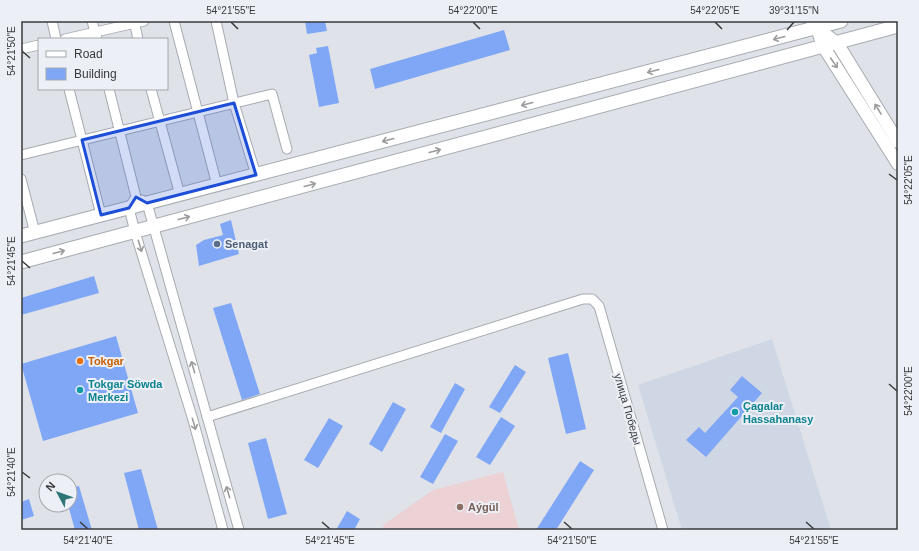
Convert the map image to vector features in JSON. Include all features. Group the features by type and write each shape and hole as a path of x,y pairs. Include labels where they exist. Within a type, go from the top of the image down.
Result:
{"main road":[{"path":"21,236 256,175 814,25 841,21"},
{"path":"21,262 898,26"}],"street":[{"path":"52,21 56,38"},
{"path":"92,21 96,36"},
{"path":"76,38 96,36 134,22 144,21"},
{"path":"174,21 216,185"},
{"path":"216,21 234,103 256,175"},
{"path":"134,22 138,38"},
{"path":"814,25 837,43 898,142"},
{"path":"814,25 823,46 898,164"},
{"path":"21,49 38,45"},
{"path":"69,90 101,215"},
{"path":"109,90 136,196 147,203 239,530"},
{"path":"151,90 180,195"},
{"path":"21,155 272,94 287,148"},
{"path":"21,180 35,232"},
{"path":"136,196 129,208 135,232 193,420 223,530"},
{"name":"улица Победы","path":"207,417 583,299 592,299 599,306 663,530"}],"highlighted area":[{"path":"234,103 256,175 147,203 136,197 129,208 101,215 82,140"}],"shaded area":[{"path":"772,339 831,530 682,530 638,385"},
{"name":"Aýgül","path":"503,472 519,530 384,530 383,525 433,490"}],"building":[{"path":"305,21 325,21 327,31 307,34"},
{"path":"504,30 510,50 375,89 370,69"},
{"path":"328,46 339,103 319,107 309,55 317,53 316,48"},
{"name":"Senagat","path":"231,220 239,254 199,266 196,245 204,240 223,235 220,224"},
{"path":"94,276 99,293 21,315 21,298"},
{"path":"231,303 260,394 242,400 213,308"},
{"name":"Tokgar Söwda Merkezi","path":"116,336 138,413 43,441 21,364"},
{"path":"568,353 586,429 566,434 548,358"},
{"path":"515,365 526,372 500,413 489,407"},
{"name":"Çagalar Hassahanasy","path":"742,376 762,393 706,457 686,440 699,427 705,433 738,397 730,390"},
{"path":"455,383 465,389 441,433 430,427"},
{"path":"393,402 406,409 382,452 369,444"},
{"path":"501,417 515,426 490,465 476,457"},
{"path":"329,418 343,426 318,468 304,460"},
{"path":"445,434 458,441 433,484 420,477"},
{"path":"266,438 287,514 268,519 248,443"},
{"path":"580,461 594,470 556,530 536,530"},
{"path":"141,469 158,530 139,530 124,473"},
{"path":"78,486 92,530 75,530 70,513 78,513"},
{"path":"29,499 34,516 21,520 21,502"},
{"path":"347,511 360,519 354,530 336,530"}],"place":[{"name":"Senagat","path":"217,244"},
{"name":"Tokgar","path":"80,361"},
{"name":"Tokgar Söwda Merkezi","path":"80,390"},
{"name":"Çagalar Hassahanasy","path":"735,412"},
{"name":"Aýgül","path":"460,507"}]}
